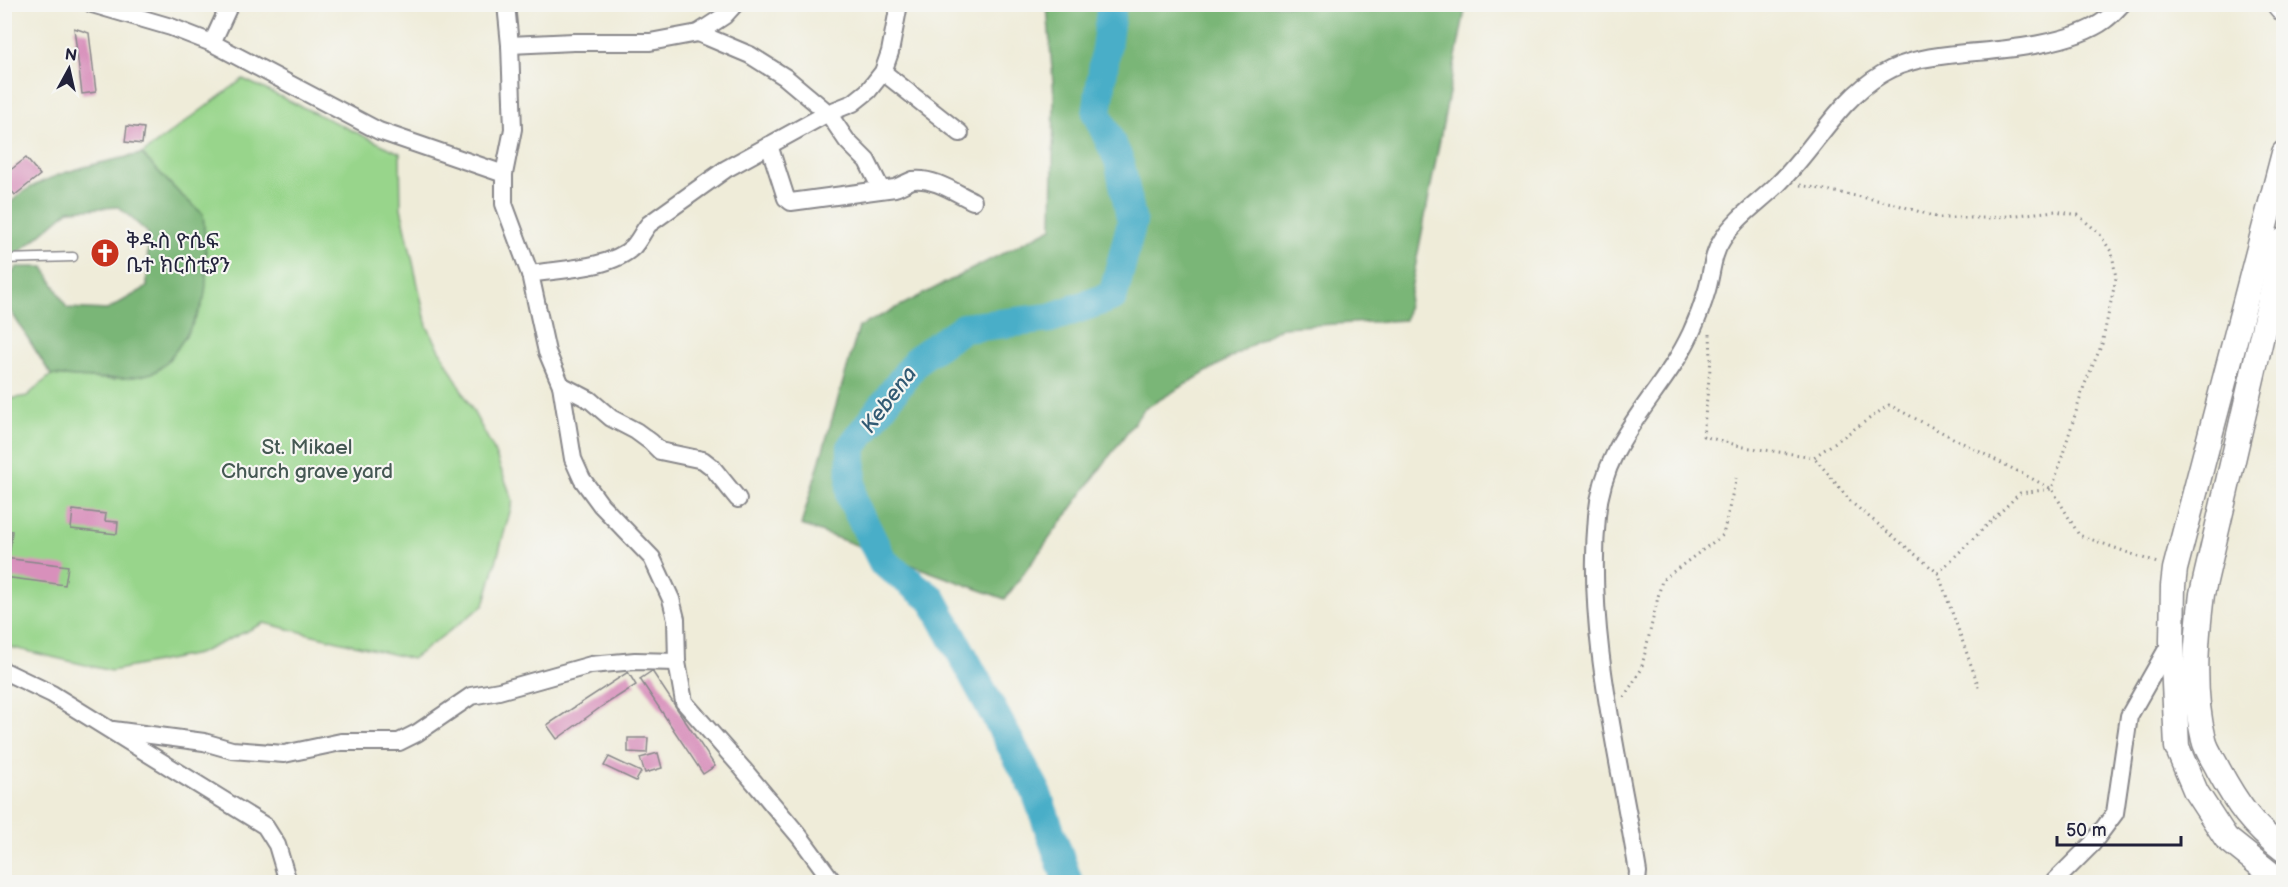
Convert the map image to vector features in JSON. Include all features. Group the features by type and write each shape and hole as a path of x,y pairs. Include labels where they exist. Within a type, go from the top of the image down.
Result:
{"main road":[{"path":"2279,4 2283,10"},
{"path":"2281,882 2226,838 2196,792 2177,747 2172,641 2175,569 2283,153"},
{"path":"2283,240 2202,594 2196,641 2198,700 2204,742 2232,795 2252,823 2283,850"}],"street":[{"path":"92,4 130,9 212,43 380,131 504,174"},
{"path":"212,43 230,4"},
{"path":"506,4 513,129 504,174 504,204 530,274 547,352 561,385 573,459 582,479 602,505 652,558 671,599 676,619 677,662 684,702 800,837 833,882"},
{"path":"510,45 650,42 698,33 724,16 735,4"},
{"path":"530,274 591,265 619,256 634,246 641,233 650,224 726,170 828,113 853,103 868,91 883,72 894,37 899,4"},
{"path":"1637,882 1638,872 1610,718 1594,563 1597,513 1604,480 1622,437 1691,333 1707,290 1715,255 1721,241 1745,214 1781,182 1843,107 1861,89 1896,67 1926,58 2006,50 2061,38 2104,21 2122,4"},
{"path":"698,33 750,54 785,77 828,113 847,141 867,161 880,189"},
{"path":"883,72 960,133"},
{"path":"769,145 786,198 791,202 895,188 921,180 949,189 973,201"},
{"path":"561,385 590,400 611,418 636,431 660,451 702,460 712,467 738,500"},
{"path":"2054,882 2092,844 2115,813 2128,716 2172,641"},
{"path":"113,730 204,742 232,750 284,754 341,742 399,742 417,733 471,696 499,691 591,665 635,661 677,662"},
{"path":"4,671 52,694 113,730 265,826 277,845 288,882"}],"lane":[{"path":"4,259 73,257"}],"path":[{"path":"1781,182 1892,203 1939,218 1959,220 2056,211 2078,215 2099,233 2112,254 2116,278 2102,344 2084,386 2052,489"},
{"path":"1709,324 1711,359 1703,436 1744,447 1814,457 1852,503 1938,573 1980,690"},
{"path":"1814,457 1889,405 2052,489 2079,535 2175,569"},
{"path":"1610,718 1641,670 1662,580 1723,535 1736,478"},
{"path":"1938,573 2020,493 2052,489"}],"green space":[{"path":"1047,5 1466,5 1405,320 1282,327 1144,409 1005,599 801,525 859,327 1052,228 1054,96"},
{"name":"St. Mikael Church grave yard","path":"243,79 400,153 401,208 427,326 493,448 513,501 484,605 412,659 264,623 198,654 111,671 5,646 5,400 27,396 51,375 115,380 204,297 206,258 203,214 179,193 142,154"},
{"path":"142,154 179,193 203,214 206,280 201,306 175,351 159,369 152,373 115,379 51,375 5,302 5,282 17,267 44,267 67,308 107,310 147,287 148,233 119,207 69,210 15,256 5,250 3,226 5,212 14,200 28,189 46,180 87,166"}],"building":[{"path":"74,28 89,33 96,92 82,94"},
{"path":"127,126 144,128 142,144 125,142"},
{"path":"26,158 40,175 15,195 4,182 4,175"},
{"path":"73,510 106,514 105,521 118,522 117,534 71,529"},
{"path":"4,530 12,531 10,551 4,551"},
{"path":"4,558 68,566 65,585 4,577"},
{"path":"652,671 715,766 703,774 640,679"},
{"path":"628,672 636,685 557,739 547,725"},
{"path":"628,738 648,738 647,753 628,752"},
{"path":"658,753 662,768 645,773 640,758"},
{"path":"609,757 641,772 636,781 604,766"}],"waterway":[{"name":"Kebena","path":"1068,882 1035,789 932,599 883,562 851,497 852,446 918,359 963,328 1050,318 1113,296 1132,222 1119,160 1097,114 1112,4"}],"place":[{"name":"ቅዱስ ዮሴፍ ቤተ ክርስቲያን","path":"105,253"}]}
